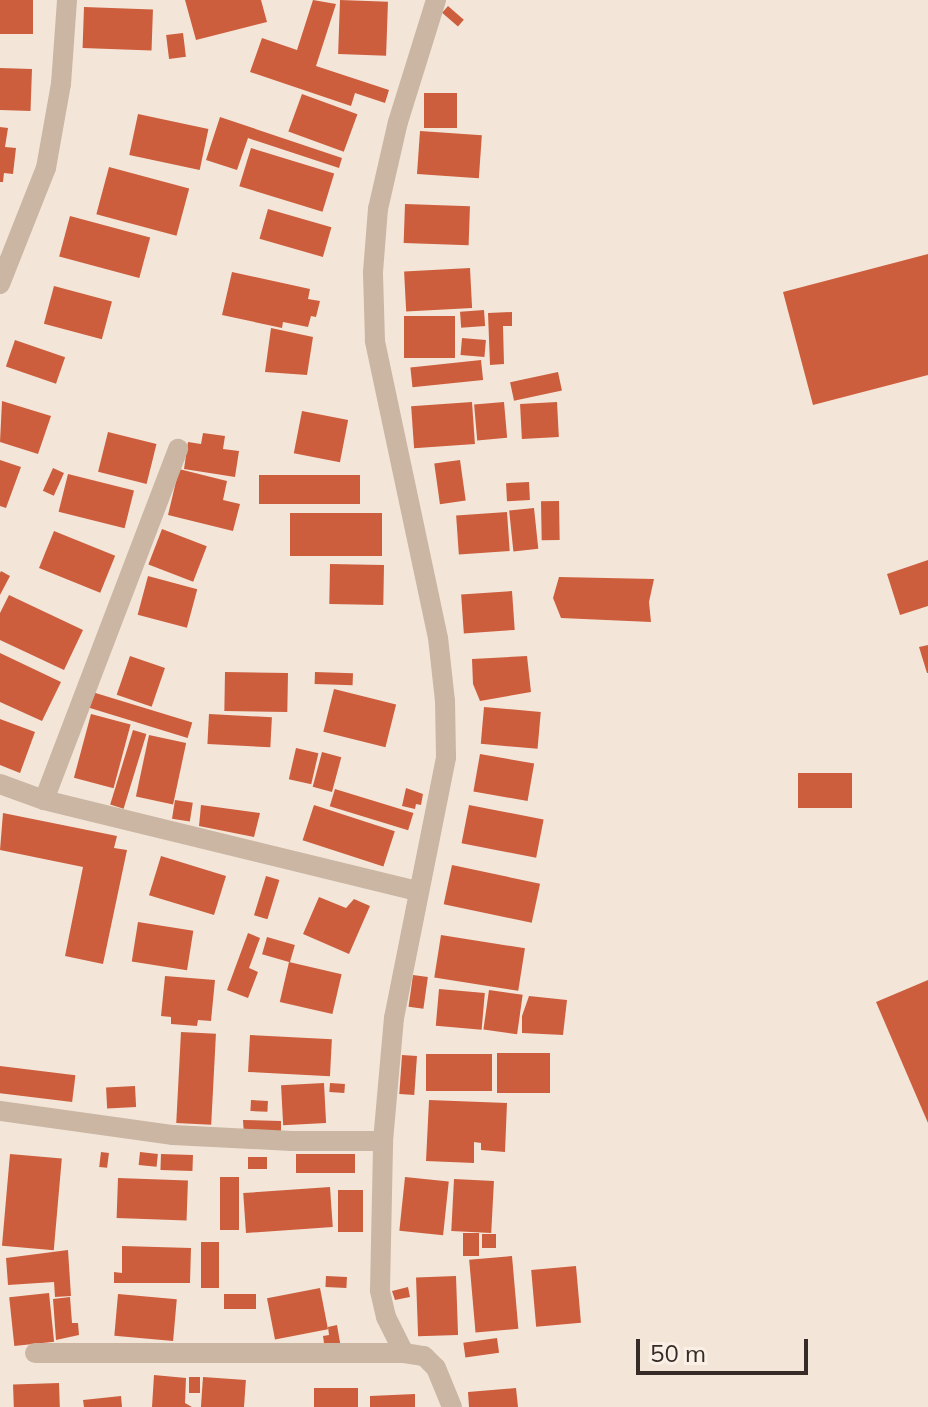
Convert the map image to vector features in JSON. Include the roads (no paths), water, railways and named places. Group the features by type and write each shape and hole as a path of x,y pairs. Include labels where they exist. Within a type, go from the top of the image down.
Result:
{"street":[{"path":"0,284 46,168 61,84 67,0"},
{"path":"404,1353 386,1317 380,1290 383,1141 394,1018 446,757 445,701 438,638 375,341 373,272 378,209 398,122 436,0"},
{"path":"44,800 178,449"},
{"path":"0,784 44,800 417,891"},
{"path":"0,1111 173,1135 291,1141 383,1141"},
{"path":"35,1353 404,1353 424,1356 436,1368 452,1407"}]}
